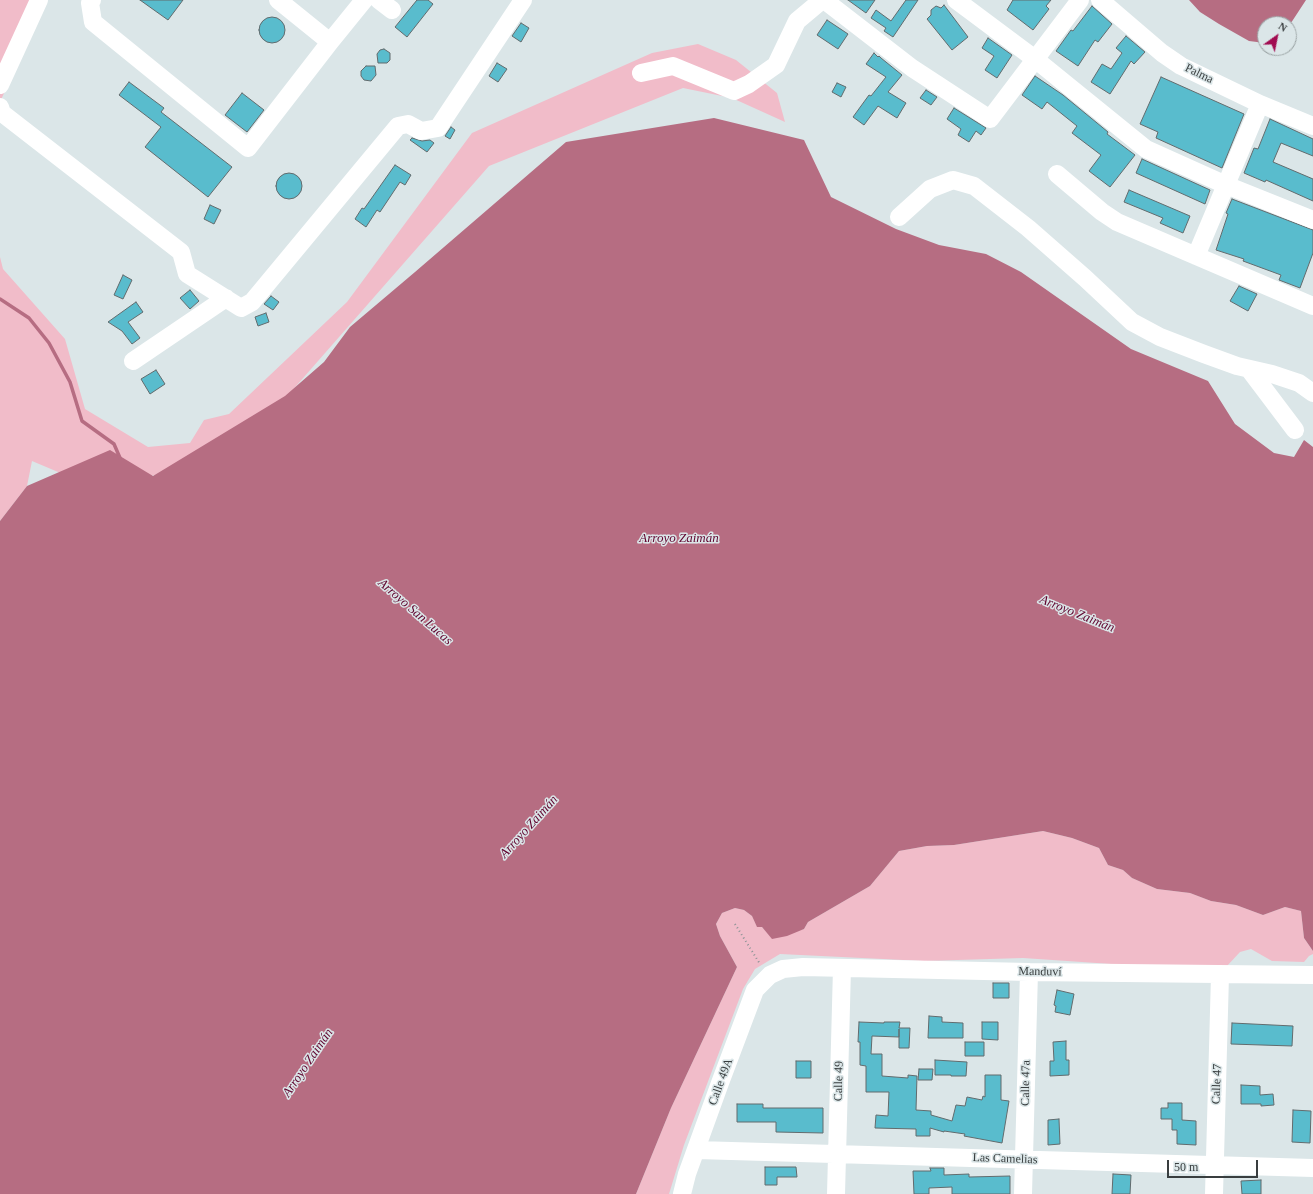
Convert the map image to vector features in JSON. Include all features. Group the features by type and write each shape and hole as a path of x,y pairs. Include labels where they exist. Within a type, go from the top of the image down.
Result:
{"street":[{"path":"0,85 39,0"},
{"path":"92,0 90,3 93,22 248,148 364,0"},
{"path":"278,0 330,42"},
{"path":"0,108 2,113 181,252 188,274 241,308 252,302 398,126 408,124 421,131 438,128 523,0"},
{"path":"641,72 673,66 734,91 749,84 776,66 797,21 823,0 912,68 990,119 1080,0"},
{"path":"956,0 1035,59 1146,149 1226,185 1313,220"},
{"name":"Palma","path":"1100,0 1162,53 1181,66 1260,104 1313,126"},
{"path":"1196,256 1260,104"},
{"path":"1057,174 1102,212 1117,222 1313,306"},
{"path":"899,217 930,189 953,180 974,186 1028,228 1132,322 1160,337 1204,354 1249,369 1272,374 1299,383 1313,393"},
{"path":"134,361 226,298"},
{"path":"1249,369 1295,430"},
{"name":"Manduví","path":"766,972 803,967 1220,975 1313,975"},
{"name":"Calle 49","path":"836,1194 842,968"},
{"name":"Calle 49A","path":"682,1194 720,1083 755,990 766,972"},
{"name":"Calle 47a","path":"1023,1194 1029,972"},
{"name":"Calle 47","path":"1214,1194 1220,975"},
{"name":"Las Camelias","path":"697,1150 1313,1168"}],"path":[{"path":"735,924 766,972"}],"shaded area":[{"path":"0,0 46,0 0,102"},
{"path":"698,44 736,60 777,93 785,122 732,98 683,88 489,166 233,458 96,488 32,461 27,486 0,521 0,257 3,269 65,339 85,409 148,447 190,443 204,420 229,414 347,302 472,133 652,53"},
{"path":"1043,831 1072,838 1099,848 1108,865 1123,870 1132,878 1157,889 1190,893 1211,901 1236,905 1263,915 1285,907 1301,911 1304,938 1313,951 1313,954 1304,962 1272,961 1251,949 1240,952 1227,966 1126,965 1023,958 924,961 780,954 755,969 743,989 684,1145 669,1194 636,1194 671,1108 737,967 720,936 716,924 722,913 735,908 744,910 752,916 757,926 762,927 772,938 804,929 808,922 870,886 899,851 927,846 954,845"}],"water":[{"path":"1189,0 1306,0 1296,16 1257,16 1257,42 1249,41 1200,12"},
{"name":"Arroyo Zaimán","path":"714,118 804,140 831,197 896,229 939,245 986,254 1021,272 1131,349 1208,381 1235,424 1274,453 1294,457 1304,440 1313,447 1313,951 1304,938 1301,911 1285,907 1263,915 1236,905 1211,901 1190,893 1157,889 1132,878 1123,870 1108,865 1099,848 1072,838 1043,831 954,845 927,846 899,851 870,886 808,922 804,929 787,936 772,939 762,927 757,927 752,916 744,910 735,908 722,913 716,924 720,936 737,967 671,1108 636,1194 0,1194 0,521 27,486 110,450 153,476 285,396 324,362 350,327 566,142"}],"building":[{"path":"140,0 183,0 168,20"},
{"path":"417,0 428,0 433,4 407,37 395,27"},
{"path":"848,0 875,0 866,13"},
{"path":"906,0 918,0 893,37 884,31 886,28 871,18 876,10 891,21"},
{"path":"1013,0 1051,0 1046,6 1049,9 1033,30 1007,10"},
{"path":"944,5 968,37 952,50 927,19 931,15 931,10 936,6 941,8"},
{"path":"1092,6 1112,24 1098,42 1095,40 1078,66 1056,51 1071,30 1073,31"},
{"path":"272,17 281,21 285,30 281,39 272,43 263,39 259,30 263,21"},
{"path":"827,20 848,34 838,49 817,35"},
{"path":"521,23 529,28 521,42 512,36"},
{"path":"1126,36 1145,52 1134,64 1131,61 1110,94 1091,82 1102,64 1111,69 1122,53 1116,48"},
{"path":"988,38 1012,55 997,78 985,70 994,56 982,48"},
{"path":"384,49 390,53 390,60 387,63 378,63 377,54 380,50"},
{"path":"874,53 902,75 888,92 906,103 897,118 878,106 864,125 853,117 869,95 871,96 886,77 866,64"},
{"path":"497,63 507,69 498,82 489,76"},
{"path":"366,66 375,66 376,75 371,81 364,80 361,76 361,71"},
{"path":"1035,76 1063,95 1108,132 1107,134 1135,155 1110,187 1089,171 1101,155 1072,133 1077,126 1047,102 1042,109 1022,95"},
{"path":"1161,77 1244,114 1222,168 1156,138 1158,132 1140,124"},
{"path":"129,82 164,108 161,112 232,167 208,197 145,147 161,127 119,95"},
{"path":"837,83 846,87 841,97 832,92"},
{"path":"926,90 937,97 931,105 920,98"},
{"path":"242,93 264,110 247,132 225,115"},
{"path":"954,108 986,128 981,135 976,131 969,142 958,135 961,129 947,119"},
{"path":"1270,119 1313,139 1313,156 1281,143 1273,162 1313,179 1313,201 1266,180 1265,182 1244,173 1254,148 1258,149"},
{"path":"451,127 455,130 450,139 445,136"},
{"path":"412,138 422,141 430,140 434,143 427,152 410,140"},
{"path":"1142,159 1210,190 1205,204 1136,173"},
{"path":"395,165 411,175 405,185 400,182 380,212 377,210 366,227 355,219 362,208 364,209"},
{"path":"289,173 298,177 302,186 298,195 289,199 280,195 276,186 280,177"},
{"path":"1129,190 1190,216 1183,233 1160,223 1163,218 1124,202"},
{"path":"1232,199 1313,230 1313,253 1300,288 1279,280 1281,275 1243,261 1244,259 1216,250 1228,214 1226,213"},
{"path":"210,205 221,210 214,224 204,219"},
{"path":"123,275 132,280 123,299 114,295"},
{"path":"1239,286 1257,294 1248,311 1230,301"},
{"path":"190,290 199,301 190,309 180,298"},
{"path":"271,296 279,302 273,310 264,304"},
{"path":"136,302 143,312 128,322 140,338 132,344 122,331 108,322"},
{"path":"266,313 269,322 258,326 255,317"},
{"path":"156,370 165,384 150,394 141,379"},
{"path":"993,983 1009,983 1009,998 993,998"},
{"path":"1057,990 1074,994 1070,1015 1055,1012 1056,1006 1054,1005"},
{"path":"929,1016 942,1017 942,1022 963,1023 963,1038 928,1038"},
{"path":"859,1022 900,1022 899,1028 910,1028 909,1048 899,1048 899,1037 872,1036 871,1054 882,1054 882,1076 908,1078 908,1075 917,1076 916,1110 931,1111 931,1115 952,1121 956,1105 965,1106 967,1097 982,1100 983,1096 985,1097 985,1075 1001,1075 1001,1100 1009,1101 1002,1143 964,1136 965,1134 944,1132 930,1128 930,1136 916,1136 916,1129 875,1128 876,1115 888,1116 889,1092 866,1092 866,1066 860,1065 860,1042 858,1042"},
{"path":"982,1022 998,1022 998,1040 982,1039"},
{"path":"1232,1023 1293,1026 1292,1046 1231,1044"},
{"path":"1066,1041 1066,1060 1069,1060 1069,1075 1050,1076 1050,1061 1054,1061 1053,1042"},
{"path":"965,1042 984,1042 984,1056 965,1056"},
{"path":"935,1060 967,1062 966,1076 935,1075"},
{"path":"796,1061 811,1061 811,1078 796,1078"},
{"path":"919,1069 933,1069 932,1080 918,1080"},
{"path":"1241,1085 1260,1086 1260,1095 1273,1094 1274,1105 1261,1106 1261,1104 1241,1104"},
{"path":"1168,1103 1182,1103 1182,1120 1196,1121 1196,1145 1177,1144 1177,1130 1172,1130 1172,1119 1161,1119 1161,1108 1168,1108"},
{"path":"737,1104 763,1104 763,1108 823,1108 823,1133 776,1132 776,1122 737,1122"},
{"path":"1293,1110 1311,1111 1310,1143 1292,1142"},
{"path":"1059,1119 1060,1144 1048,1145 1048,1120"},
{"path":"765,1167 796,1167 797,1177 777,1177 777,1185 765,1185"},
{"path":"930,1168 944,1168 944,1175 969,1174 969,1177 1010,1176 1010,1194 952,1194 952,1187 929,1188 929,1194 914,1194 913,1171 931,1171"},
{"path":"1113,1174 1131,1175 1130,1194 1112,1194"},
{"path":"1261,1180 1261,1194 1242,1194 1241,1181"}],"waterway":[{"name":"Arroyo San Lucas","path":"0,299 29,318 49,343 70,382 82,421 114,444 120,458"}]}
